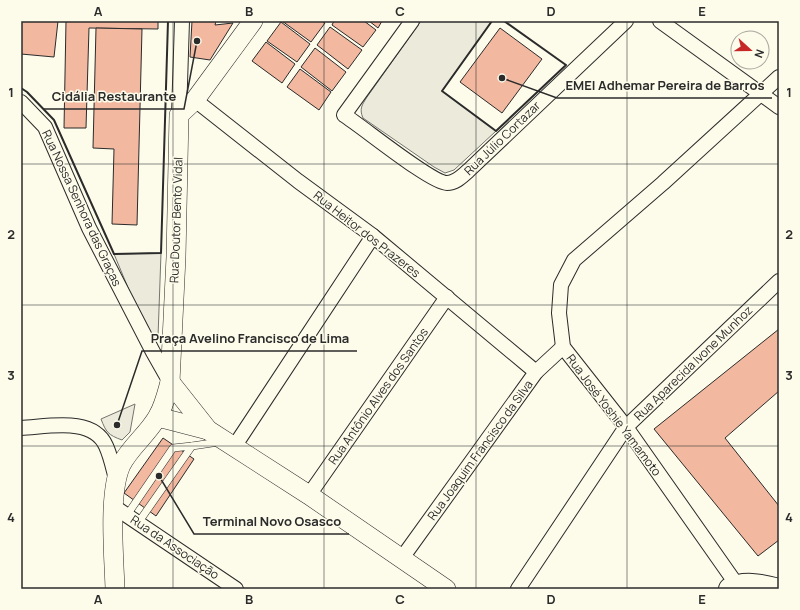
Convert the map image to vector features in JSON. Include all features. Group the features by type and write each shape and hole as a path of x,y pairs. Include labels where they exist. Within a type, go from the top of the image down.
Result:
{"main road":[{"path":"179,115 195,100 253,21"},
{"name":"Rua Doutor Bento Vidal","path":"115,589 126,515 116,479 122,464 158,417 170,382 176,250 179,115"},
{"path":"170,382 208,430 309,495 446,589"},
{"path":"158,417 208,430"},
{"path":"734,587 752,585 775,589"}],"street":[{"name":"Rua Doutor Bento Vidal","path":"179,115 182,21"},
{"name":"Rua Júlio Cortazar","path":"412,21 344,115 420,169 440,182 448,183 458,180 468,171 626,21"},
{"path":"667,23 779,107"},
{"name":"Rua José Yoshie Yamamoto","path":"734,587 626,427 563,347 560,313 561,285 574,260 663,183 779,77"},
{"name":"Rua Heitor dos Prazeres","path":"195,100 292,176 373,236 536,372"},
{"name":"Rua Nossa Senhora das Graças","path":"21,102 45,127 89,228 170,382"},
{"path":"229,444 373,236"},
{"name":"Rua Aparecida Ivone Munhoz","path":"518,589 626,427 779,281"},
{"name":"Rua Antônio Alves dos Santos","path":"309,495 447,297"},
{"name":"Rua Joaquim Francisco da Silva","path":"402,558 536,372 563,347"},
{"path":"21,428 76,425 90,430 99,436 106,445 116,479"},
{"name":"Rua da Associação","path":"126,515 234,589"}],"lane":[{"path":"126,515 173,448 229,444"},
{"path":"126,515 192,446"}],"shaded area":[{"path":"421,21 492,21 442,91 496,131 454,170 445,173 363,118 361,112 362,105 367,97"},
{"path":"161,253 158,337 155,339 149,338 114,254"},
{"path":"135,404 130,432 122,440 111,435 104,427 101,419"}],"building":[{"path":"21,21 58,21 54,57 21,54"},
{"path":"66,21 158,21 158,29 89,28 86,128 64,128"},
{"path":"192,21 216,21 215,25 233,23 210,60 190,57"},
{"path":"282,21 322,21 325,23 311,42"},
{"path":"334,21 364,21 376,30 363,47 332,25"},
{"path":"369,21 382,21 378,28"},
{"path":"281,22 310,44 297,62 267,41"},
{"path":"330,27 362,50 348,69 317,45"},
{"path":"96,28 142,29 137,225 112,224 114,149 93,148"},
{"path":"500,28 542,59 502,113 460,82"},
{"path":"266,42 295,64 282,83 252,61"},
{"path":"315,48 346,72 332,91 301,67"},
{"path":"300,69 331,92 319,110 287,87"},
{"path":"779,329 779,391 725,438 779,506 779,540 758,556 654,429"},
{"path":"163,438 194,459 156,516 124,493"}],"wall":[{"path":"21,88 27,92 54,120 114,254 161,253 168,21"},
{"path":"492,21 442,91 496,131 566,65 504,21"}],"place":[{"name":"Cidália Restaurante","path":"197,41"},
{"name":"EMEI Adhemar Pereira de Barros","path":"502,78"},
{"name":"Praça Avelino Francisco de Lima","path":"117,425"},
{"name":"Terminal Novo Osasco","path":"159,476"}]}
